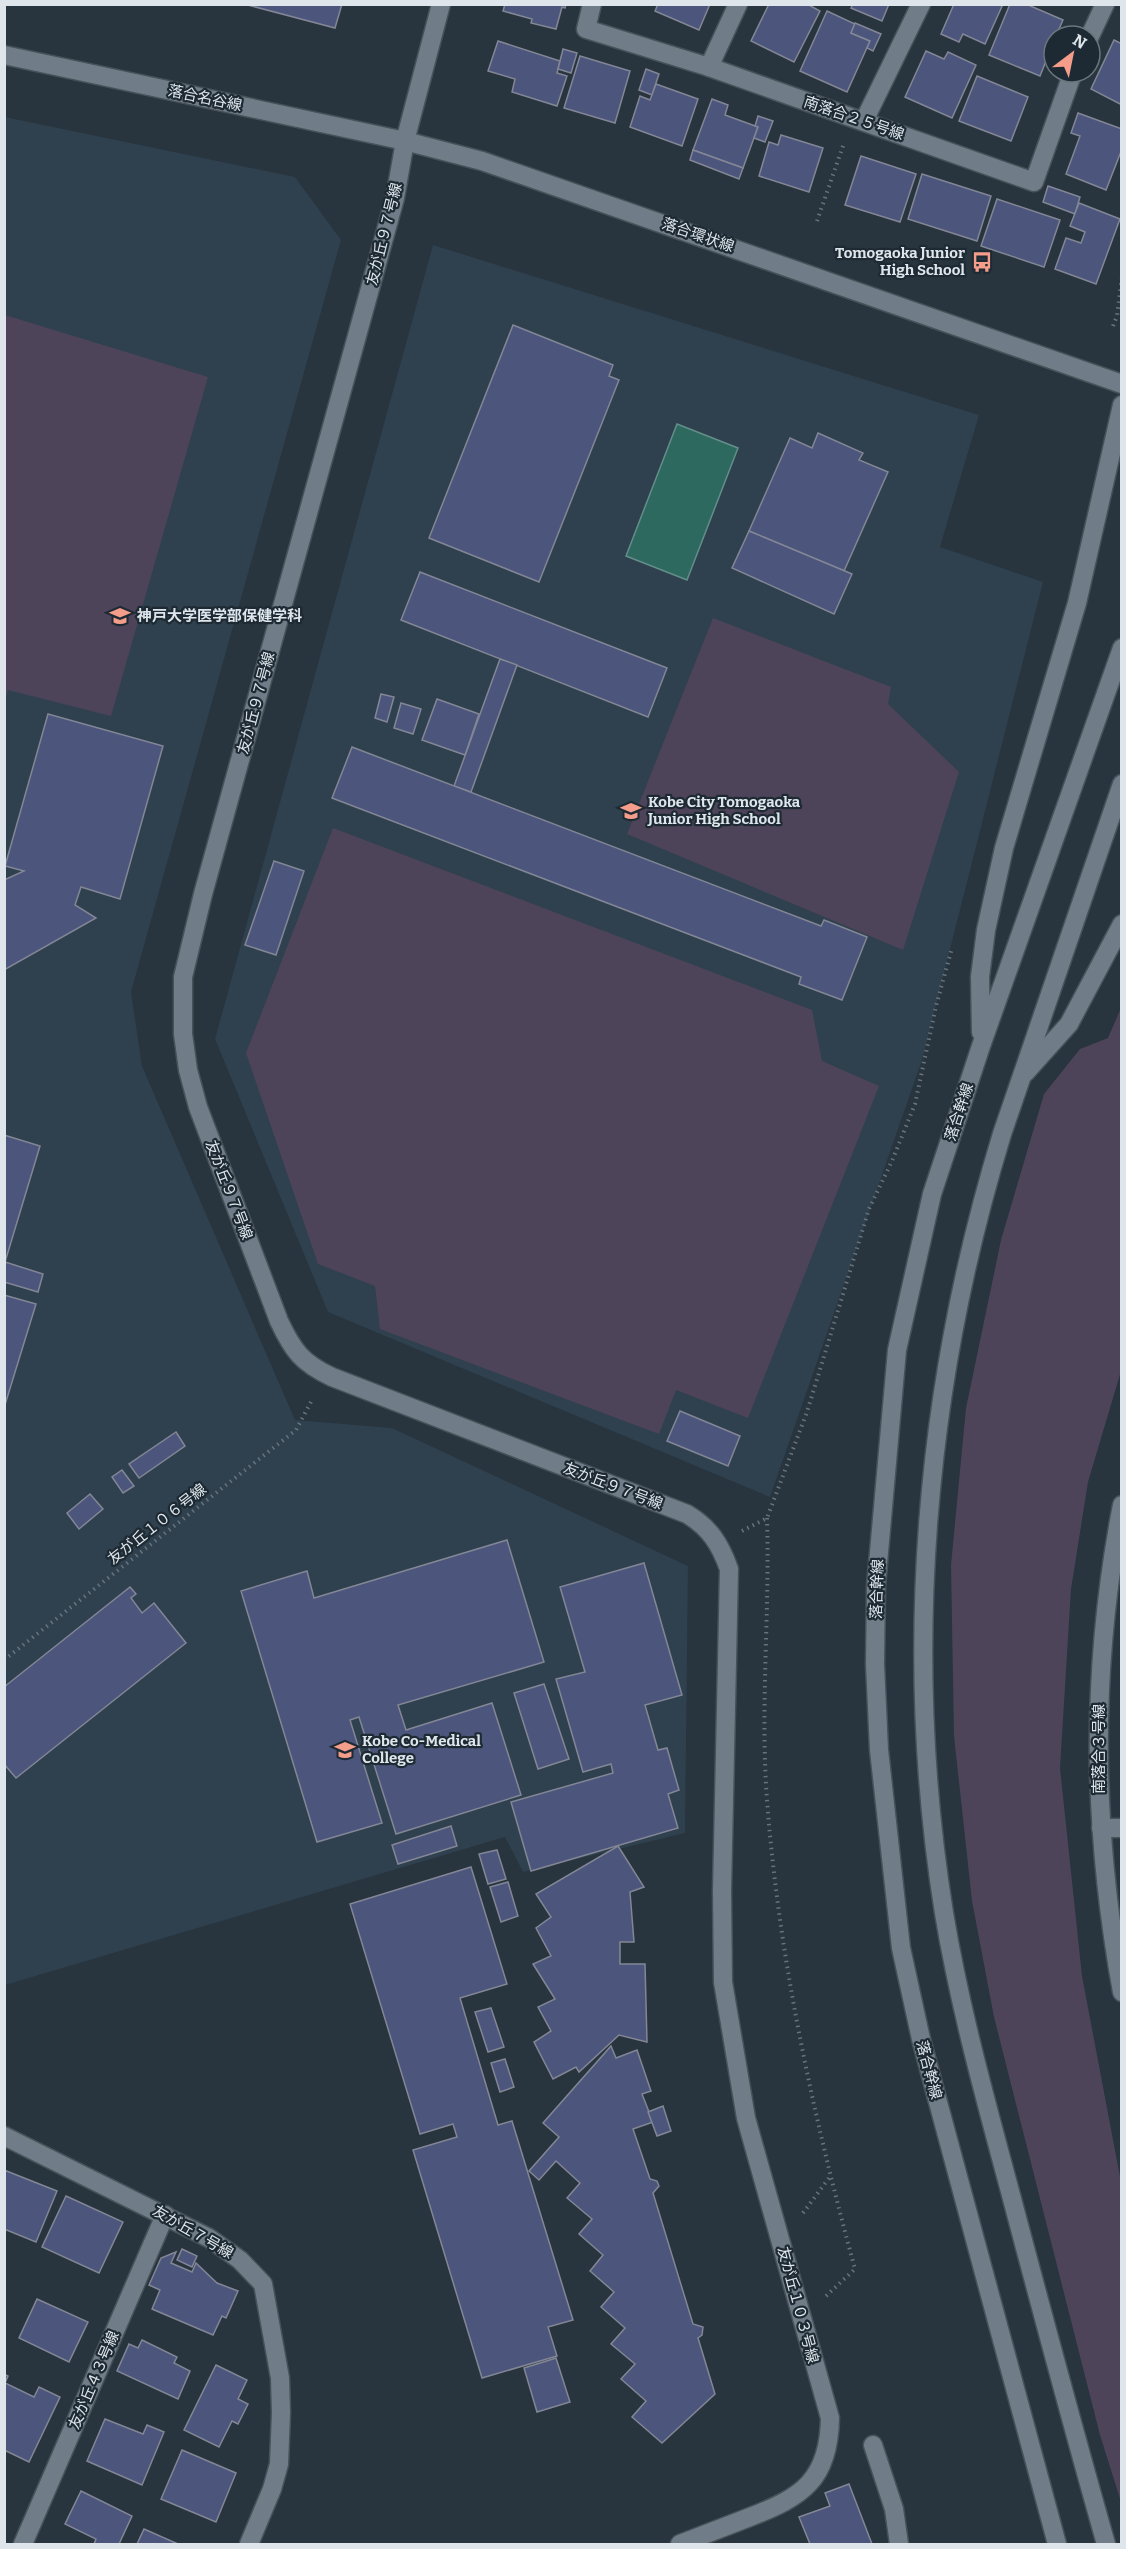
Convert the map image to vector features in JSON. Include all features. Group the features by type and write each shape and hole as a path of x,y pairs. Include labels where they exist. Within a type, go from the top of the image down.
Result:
{"street":[{"path":"405,141 441,4"},
{"name":"南落合２５号線","path":"592,4 586,29 859,119 1034,182 1069,84"},
{"path":"709,68 738,4"},
{"path":"859,119 921,4"},
{"path":"1096,24 1105,4"},
{"name":"落合名谷線","path":"4,56 405,141"},
{"name":"落合環状線","path":"405,141 482,160 1122,384"},
{"name":"友が丘９７号線","path":"405,141 395,198 203,894 183,977 183,1034 188,1070 198,1107 279,1321 292,1349 315,1369 332,1377 687,1514 701,1522 720,1544 731,1581 722,1891 723,1982"},
{"path":"981,1046 980,977 990,909 1004,848 1077,603 1122,405"},
{"name":"落合幹線","path":"1057,2544 921,2038 901,1948 879,1750 875,1664 876,1586 897,1350 932,1194 981,1046 1122,648"},
{"path":"1106,2544 970,2038 944,1915 924,1725 922,1657 924,1576 932,1464 958,1299 983,1199 1020,1079 1122,784"},
{"path":"1020,1079 1069,1024 1122,924"},
{"name":"南落合３号線","path":"1122,1505 1107,1594 1099,1680 1098,1791 1111,1934 1122,1992"},
{"path":"1101,1828 1122,1828"},
{"name":"友が丘１０３号線","path":"680,2544 779,2506 796,2496 811,2483 824,2460 830,2439 830,2418 746,2118 723,1982"},
{"name":"友が丘７号線","path":"4,2136 209,2238 240,2260 263,2284 280,2378 279,2464 272,2489 249,2544"},
{"name":"友が丘４３号線","path":"23,2544 165,2215"},
{"path":"873,2445 894,2509 899,2544"}],"path":[{"path":"817,221 859,119"},
{"path":"1113,326 1117,316 1122,277"},
{"path":"826,2296 855,2269 830,2177 796,2021 777,1906 767,1798 765,1696 769,1568 767,1518 807,1412 869,1209 892,1161 915,1104 936,1006 954,942"},
{"name":"友が丘１０６号線","path":"4,1660 296,1430 313,1396"},
{"path":"736,1534 767,1518"},
{"path":"806,2223 803,2212 830,2177"},
{"path":"823,2286 828,2308"}],"shaded area":[{"path":"5,117 295,177 341,240 131,992 142,1066 295,1420 392,1428 688,1566 685,1833 523,1872 505,1837 5,1985"},
{"name":"Kobe City Tomogaoka Junior High School","path":"433,245 979,415 940,547 1043,582 922,1060 770,1497 328,1312 215,1039"},
{"path":"5,315 208,377 111,716 8,690 5,701"},
{"path":"677,424 738,448 687,580 626,556"},
{"path":"713,618 891,687 888,704 959,772 903,950 627,834"},
{"path":"333,828 812,1010 822,1061 879,1086 748,1418 676,1390 659,1434 380,1329 375,1286 318,1264 246,1053"},
{"path":"1121,1008 1121,1371 1088,1482 1071,1589 1060,1768 1082,1976 1121,2182 1121,2502 1100,2435 994,2017 972,1901 954,1736 951,1565 966,1408 1001,1240 1044,1094 1080,1049 1108,1038"}],"building":[{"path":"244,4 342,4 335,28"},
{"path":"505,4 566,4 565,8 562,7 556,29 531,23 532,19 503,11"},
{"path":"658,4 710,4 699,30 655,11"},
{"path":"769,4 807,4 820,11 794,62 751,41"},
{"path":"853,4 889,4 882,21 851,8"},
{"path":"954,4 1003,4 985,44 963,34 959,42 941,34"},
{"path":"1010,4 1026,4 1063,20 1061,24 1042,24 1042,71 1040,76 989,55"},
{"path":"827,11 855,24 851,33 870,41 847,92 800,71"},
{"path":"855,23 881,34 873,51 867,48 870,41 851,33"},
{"path":"1114,40 1122,44 1122,105 1091,89 1093,84 1102,84 1102,66"},
{"path":"498,41 560,61 557,73 567,76 557,106 512,92 515,79 488,71"},
{"path":"563,49 577,53 571,73 558,69"},
{"path":"926,51 944,59 948,52 976,65 952,118 905,97"},
{"path":"580,56 630,71 615,123 564,108"},
{"path":"646,69 659,74 652,95 639,90"},
{"path":"977,76 1028,97 1011,141 959,121"},
{"path":"656,84 698,99 682,146 630,127 640,96 650,100"},
{"path":"712,99 728,105 725,115 758,127 743,168 693,150"},
{"path":"1078,113 1122,129 1122,149 1106,190 1066,174 1080,136 1071,133"},
{"path":"758,116 773,121 765,142 754,138 758,127 755,126"},
{"path":"781,135 823,148 809,192 759,176 769,142 778,145"},
{"path":"693,150 743,168 739,179 690,160"},
{"path":"861,156 916,174 900,222 845,205"},
{"path":"922,174 991,196 977,241 908,219"},
{"path":"1048,186 1080,197 1075,214 1043,202"},
{"path":"997,199 1060,220 1044,267 981,246"},
{"path":"1079,203 1120,219 1096,284 1055,269 1066,238 1081,243 1085,232 1070,226"},
{"path":"513,325 613,365 609,376 619,380 539,582 429,538"},
{"path":"818,433 863,453 859,460 888,472 844,571 749,531 790,438 812,448"},
{"path":"749,531 852,574 834,614 732,568"},
{"path":"420,572 667,668 648,717 401,620"},
{"path":"500,659 517,665 471,792 454,786"},
{"path":"381,694 394,697 387,722 375,718"},
{"path":"437,699 479,714 465,755 422,740"},
{"path":"401,703 421,709 413,734 394,728"},
{"path":"48,714 163,746 120,899 81,887 75,905 96,918 4,970 4,880 24,871 5,866"},
{"path":"352,747 821,926 824,920 867,937 842,1000 799,984 801,977 332,798"},
{"path":"274,861 304,871 276,955 245,945"},
{"path":"4,1135 40,1146 5,1262 43,1274 38,1292 4,1282"},
{"path":"4,1295 36,1304 4,1408"},
{"path":"680,1411 740,1436 728,1466 667,1441"},
{"path":"176,1432 185,1446 139,1478 129,1464"},
{"path":"122,1470 134,1486 123,1493 112,1477"},
{"path":"90,1494 103,1509 79,1529 67,1513"},
{"path":"507,1540 544,1662 398,1705 406,1730 492,1703 521,1795 396,1834 359,1717 350,1720 382,1823 317,1842 241,1591 307,1571 314,1598"},
{"path":"644,1563 682,1695 645,1705 658,1750 667,1748 679,1790 668,1794 678,1828 531,1871 511,1802 613,1773 611,1764 583,1772 556,1679 585,1672 560,1587"},
{"path":"130,1587 136,1594 131,1598 142,1613 154,1603 186,1643 16,1778 4,1764 4,1687"},
{"path":"544,1684 569,1759 538,1769 514,1693"},
{"path":"451,1826 457,1846 398,1864 392,1845"},
{"path":"618,1846 644,1887 630,1892 634,1942 620,1942 620,1964 645,1964 647,2042 619,2035 579,2072 576,2067 553,2079 534,2042 551,2031 538,2007 555,1999 533,1964 551,1956 536,1928 551,1917 536,1894"},
{"path":"497,1850 506,1879 488,1884 479,1854"},
{"path":"471,1867 507,1984 460,1998 498,2125 512,2121 573,2320 548,2327 557,2356 482,2378 413,2150 457,2137 453,2124 420,2134 350,1904"},
{"path":"508,1882 518,1916 501,1922 490,1887"},
{"path":"491,2008 504,2047 488,2052 475,2012"},
{"path":"611,2046 616,2058 637,2050 651,2091 642,2094 653,2122 633,2129 650,2179 657,2181 659,2186 653,2193 693,2324 703,2327 702,2335 698,2338 715,2394 662,2443 632,2417 646,2401 621,2379 635,2364 611,2344 625,2328 601,2307 614,2292 590,2271 603,2255 579,2234 592,2219 567,2198 580,2183 556,2161 539,2180 529,2171 559,2137 543,2123"},
{"path":"505,2059 514,2087 500,2092 491,2063"},
{"path":"663,2106 671,2131 657,2136 648,2112"},
{"path":"4,2170 57,2191 36,2242 4,2229"},
{"path":"66,2196 123,2222 99,2273 42,2247"},
{"path":"182,2249 197,2256 192,2267 177,2260"},
{"path":"176,2252 171,2263 192,2272 196,2263 217,2283 238,2291 226,2318 222,2316 213,2335 152,2309 160,2290 149,2285 161,2258"},
{"path":"37,2299 88,2322 69,2362 19,2338"},
{"path":"142,2340 177,2357 174,2363 190,2371 178,2399 117,2371 129,2344 138,2348"},
{"path":"556,2358 570,2402 537,2412 524,2368"},
{"path":"216,2365 247,2380 238,2399 248,2404 238,2424 232,2421 219,2447 184,2430"},
{"path":"4,2374 8,2376 5,2383 34,2397 39,2387 60,2397 29,2462 4,2450"},
{"path":"105,2419 143,2434 147,2425 164,2432 142,2485 87,2461"},
{"path":"182,2450 236,2473 216,2522 161,2499"},
{"path":"849,2484 872,2544 810,2544 799,2517 830,2506 825,2493"},
{"path":"81,2491 132,2516 119,2544 94,2544 96,2539 65,2524"},
{"path":"144,2529 178,2544 137,2544"}],"place":[{"name":"Tomogaoka Junior High School","path":"982,262"},
{"name":"神戸大学医学部保健学科","path":"120,616"},
{"name":"Kobe City Tomogaoka Junior High School","path":"631,811"},
{"name":"Kobe Co-Medical College","path":"345,1750"}]}
